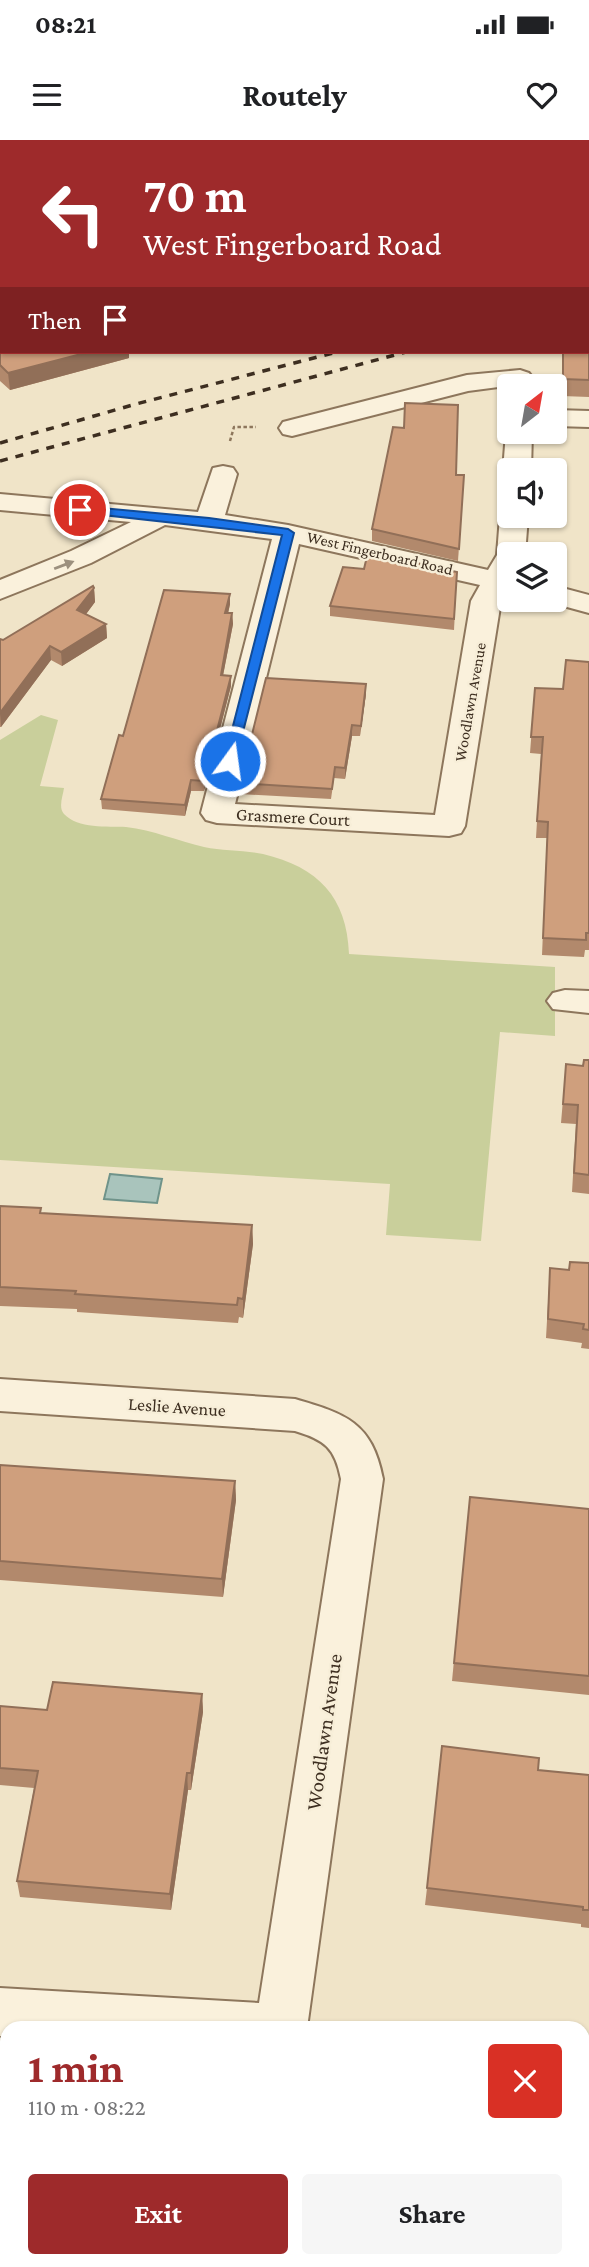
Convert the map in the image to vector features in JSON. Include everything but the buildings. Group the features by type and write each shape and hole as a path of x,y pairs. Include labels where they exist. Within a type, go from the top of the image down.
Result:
{"street":[{"path":"292,428 520,372"},
{"path":"567,418 589,419"},
{"path":"209,522 223,474"},
{"name":"West Fingerboard Road","path":"0,502 209,522 497,567"},
{"path":"0,590 100,550 126,538 159,517"},
{"name":"Grasmere Court","path":"288,533 217,813 449,826"},
{"name":"Woodlawn Avenue","path":"449,826 486,601 497,584"},
{"path":"567,598 589,604"},
{"name":"Leslie Avenue","path":"0,1395 295,1415 327,1424 350,1438"},
{"name":"Woodlawn Avenue","path":"282,2021 362,1479 359,1458 350,1438"},
{"path":"0,2012 152,2021"}],"path":[{"path":"223,474 234,427 292,428"}],"green space":[{"path":"41,715 58,720 40,786 64,788 61,808 70,819 93,826 126,827 146,831 204,847 263,854 299,867 314,876 335,901 347,934 349,954 555,967 555,1036 500,1032 481,1241 386,1235 390,1184 0,1160 0,740"}],"water":[{"path":"110,1174 162,1179 157,1203 104,1199"}],"railway":[{"path":"0,443 136,404 329,354"},
{"path":"0,461 399,354"}],"route":[{"path":"80,510 209,522 288,533 230,761"}]}
